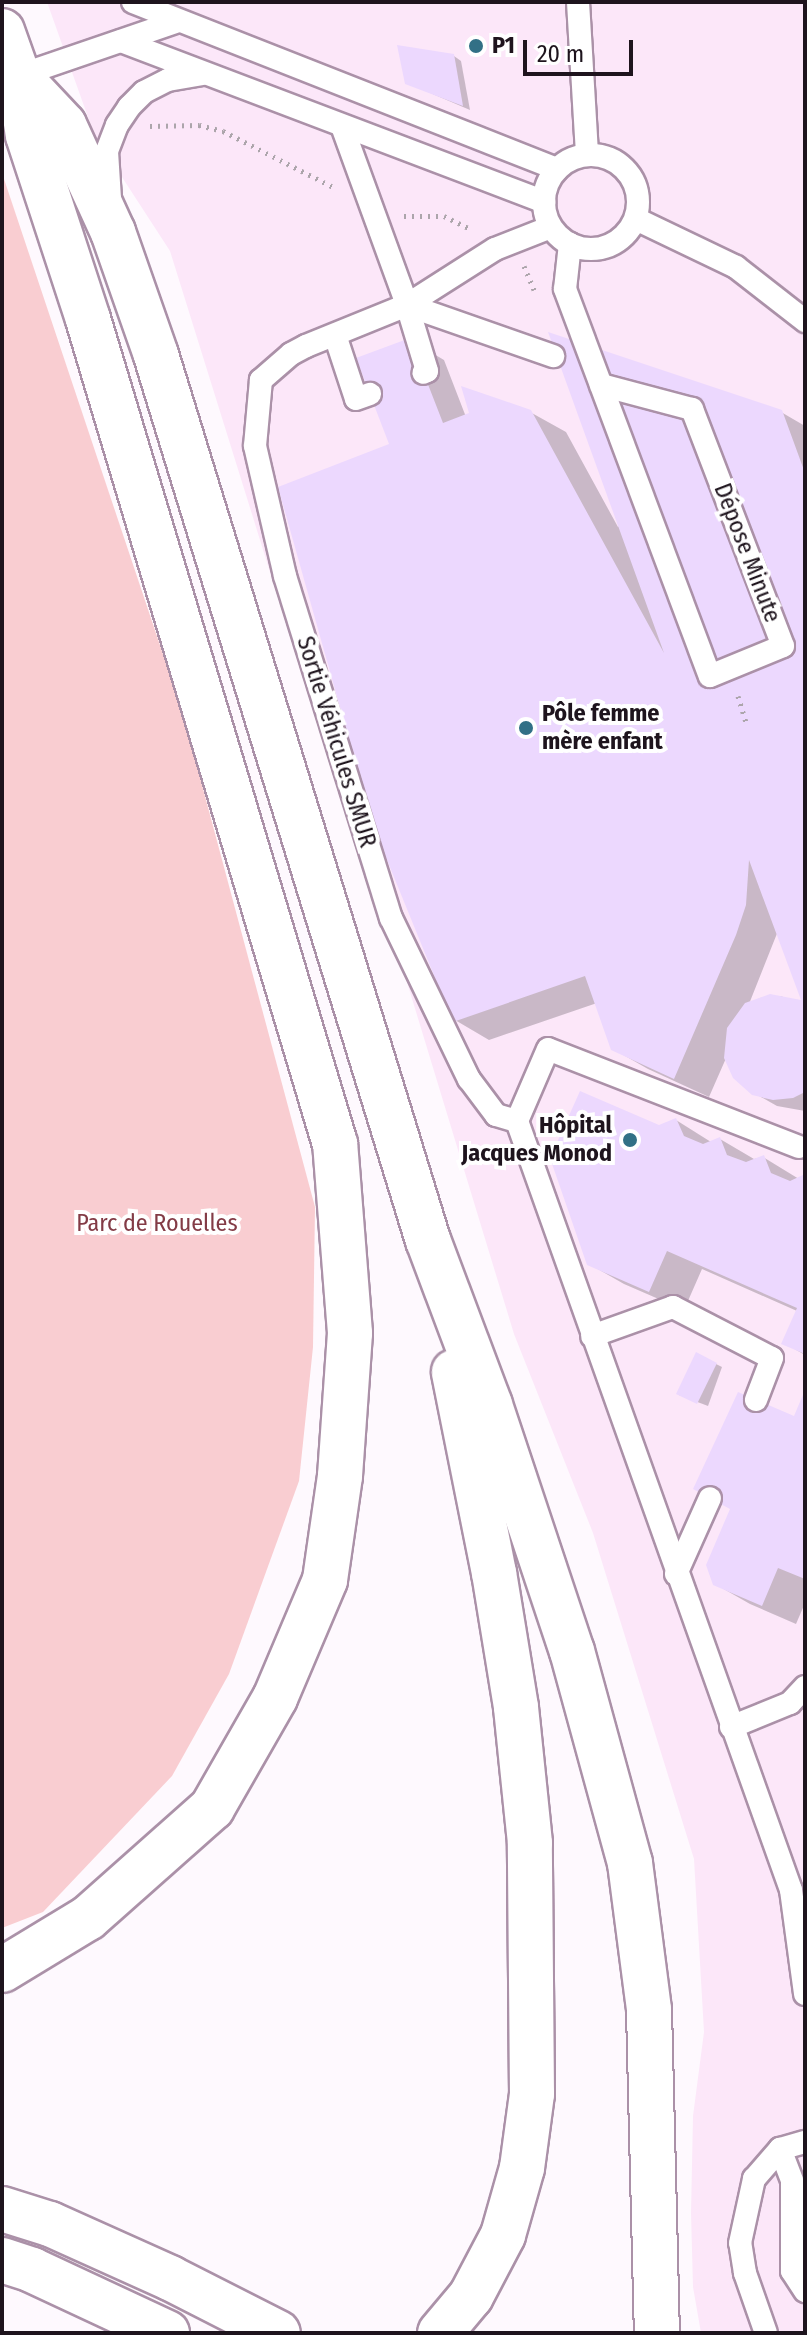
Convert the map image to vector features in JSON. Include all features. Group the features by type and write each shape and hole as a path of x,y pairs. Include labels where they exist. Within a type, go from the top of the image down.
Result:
{"main road":[{"path":"2,31 18,76 28,135 88,319 335,1144 350,1333 340,1476 325,1580 275,1698 212,1808 88,1918 2,1970"},
{"path":"18,76 64,125 113,232 183,438 428,1240 490,1405 572,1651 630,1863 649,2010 657,2333"},
{"path":"428,1240 494,1573 516,1707 530,1843 532,2094 522,2168 503,2235 471,2296 440,2333"},
{"path":"2,2209 50,2224 170,2278 278,2333"},
{"path":"2,2260 32,2270 167,2333"}],"lane":[{"path":"133,2 176,22 557,169"},
{"path":"578,2 587,155"},
{"path":"18,76 176,22"},
{"path":"121,41 544,202"},
{"path":"113,232 107,151 117,125 144,92 168,80 201,74"},
{"path":"342,126 407,305 427,371 423,373"},
{"path":"587,155 610,158 632,177 639,205 629,231 608,247 582,249 570,244 551,227 544,202 550,179 557,169 568,161 587,155"},
{"path":"636,219 736,267 805,321"},
{"name":"Sortie Véhicules SMUR","path":"517,1121 496,1115 469,1079 391,918 285,576 255,446 261,380 291,354 407,305 495,249 551,227"},
{"name":"Dépose Minute","path":"570,244 565,289 710,676 783,646 692,409 601,385"},
{"path":"407,305 553,356"},
{"path":"335,335 356,399 370,394"},
{"path":"799,1147 548,1049 517,1121 731,1727 798,1889 805,1994"},
{"path":"592,1336 673,1307 772,1358 756,1400"},
{"path":"676,1574 710,1498"},
{"path":"731,1727 790,1703 805,1687"},
{"path":"766,2333 745,2273 740,2243 754,2179 780,2149 805,2142"},
{"path":"780,2149 792,2181 792,2271 805,2291"}],"path":[{"path":"117,125 199,125 223,131 246,146 394,217 424,214 466,224 495,249"}],"shaded area":[{"name":"Hôpital Jacques Monod","path":"47,2 805,2 805,2333 701,2333 693,2287 691,2213 693,2116 704,2032 694,1859 593,1533 514,1334 396,946 351,832 170,251 94,134"}],"green space":[{"name":"Parc de Rouelles","path":"2,173 183,714 315,1207 313,1347 299,1481 229,1674 172,1776 43,1912 2,1928"}],"building":[{"path":"397,45 454,54 463,106 405,84"},
{"name":"Pôle femme mère enfant","path":"548,332 782,410 805,473 805,1092 793,1098 773,1100 752,1095 733,1078 724,1058 727,1028 745,1003 770,994 801,1000 749,860 746,905 736,935 674,1079 611,1050 585,976 453,1022 374,828 278,487 389,444 356,358 410,338 443,423 469,413 461,386 531,410 664,653"},
{"path":"580,1091 659,1125 676,1118 684,1136 703,1144 720,1137 727,1155 746,1162 764,1155 771,1173 790,1181 805,1174 805,1354 781,1344 797,1308 667,1251 649,1292 587,1265 550,1158"},
{"path":"696,1352 717,1363 697,1404 676,1394"},
{"path":"805,1390 805,1579 778,1568 762,1606 713,1585 706,1565 730,1509 693,1489 738,1392 794,1416"}],"place":[{"name":"P1","path":"476,46"},
{"name":"Pôle femme mère enfant","path":"526,728"},
{"name":"Hôpital Jacques Monod","path":"630,1140"}]}
